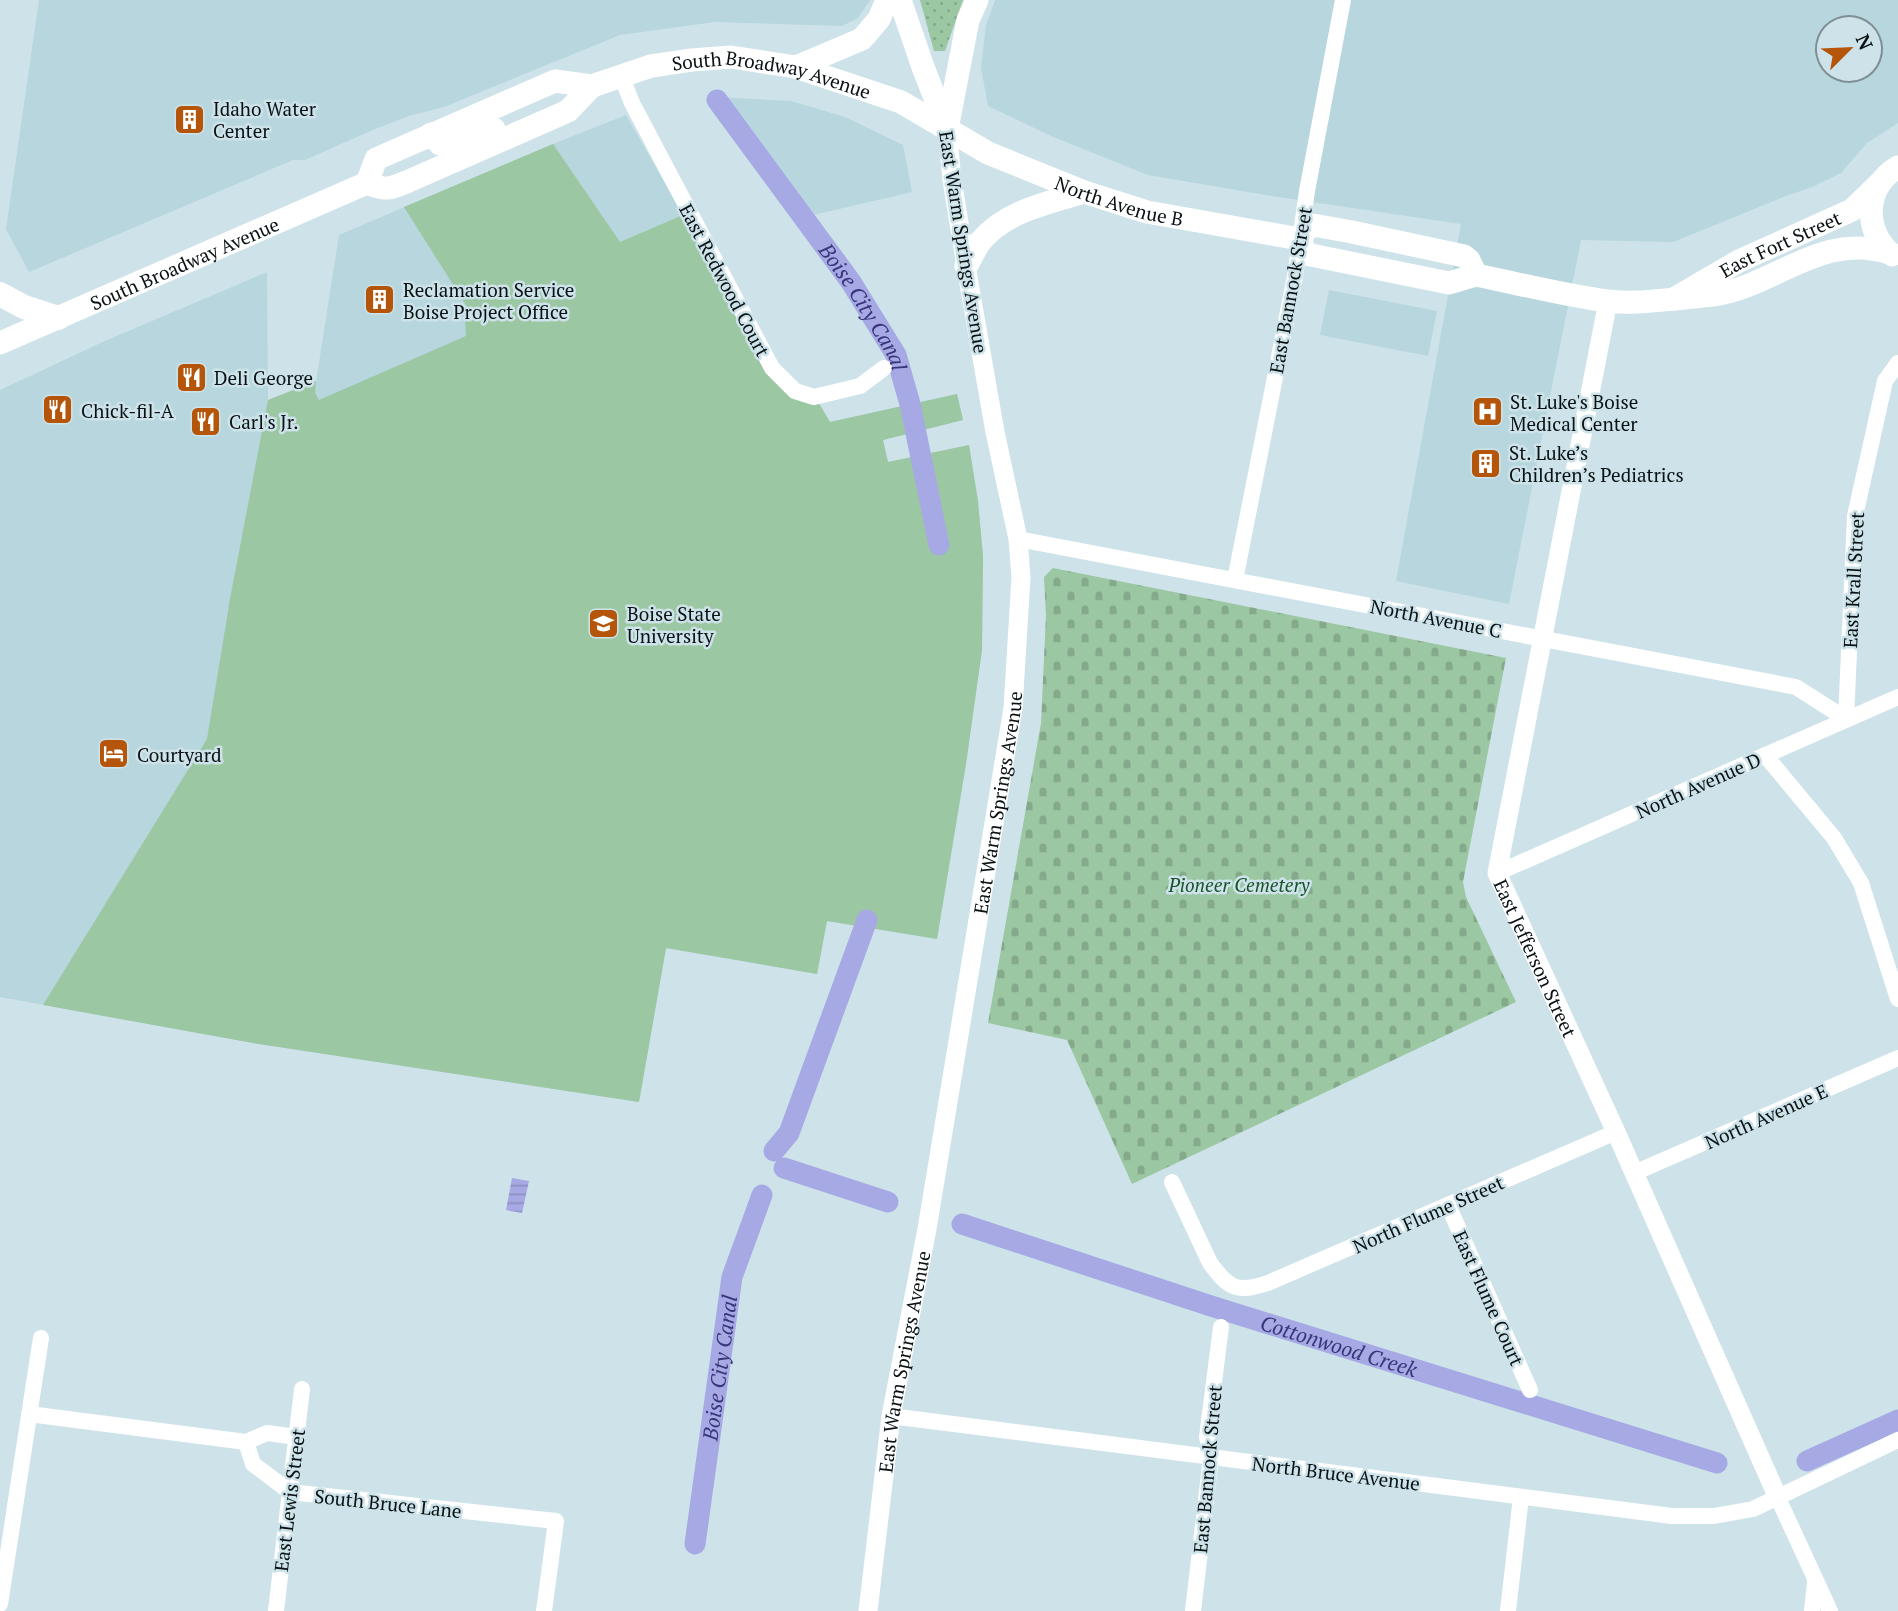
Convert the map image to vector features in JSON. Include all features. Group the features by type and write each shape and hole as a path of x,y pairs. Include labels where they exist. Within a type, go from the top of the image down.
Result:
{"main road":[{"path":"796,67 862,39 879,19 887,0"},
{"name":"East Warm Springs Avenue","path":"900,0 947,129"},
{"path":"947,129 968,20 977,0"},
{"name":"South Broadway Avenue","path":"0,343 368,183 382,189 394,188 568,111 592,86 651,66 731,57 796,67 901,102 947,129"},
{"name":"South Broadway Avenue","path":"368,183 376,159 431,134 555,81 592,86"},
{"path":"431,134 440,144 449,144 495,129 513,135"},
{"name":"North Avenue B","path":"947,129 988,153 1084,192 1147,212 1300,240 1306,254 1449,283 1476,275 1608,301"},
{"name":"East Fort Street","path":"1675,299 1739,261 1852,210 1898,167"},
{"path":"1880,183 1873,198 1873,228 1880,242 1894,256"},
{"path":"966,266 981,242 1003,222 1030,208 1084,192"},
{"path":"1300,240 1313,225 1352,232 1464,256 1476,275"},
{"name":"East Fort Street","path":"1608,301 1648,303 1725,293 1814,255 1852,247 1875,248 1894,256"},
{"path":"0,294 24,307 58,318"}],"street":[{"name":"East Bannock Street","path":"1235,580 1295,276 1309,178 1343,0"},
{"name":"East Redwood Court","path":"621,75 632,103 772,368 794,391 814,397 860,386 884,368"},
{"name":"East Warm Springs Avenue","path":"868,1611 891,1416 927,1229 1013,708 1021,577 1018,539 995,432 966,266 947,129"},
{"name":"East Jefferson Street","path":"1608,301 1497,873 1616,1132 1778,1498"},
{"name":"East Krall Street","path":"1846,719 1855,516 1885,381 1898,363"},
{"name":"North Avenue C","path":"1018,539 1796,687 1846,719"},
{"name":"North Avenue D","path":"1497,873 1898,697"},
{"path":"1765,755 1834,838 1861,883 1898,999"},
{"name":"North Avenue E","path":"1634,1174 1898,1058"},
{"name":"North Flume Street","path":"1172,1182 1210,1263 1227,1283 1238,1289 1251,1289 1616,1132"},
{"name":"East Flume Court","path":"1448,1205 1530,1391"},
{"name":"East Bannock Street","path":"1193,1611 1211,1457 1207,1437 1221,1327"},
{"path":"0,1604 41,1338"},
{"name":"East Lewis Street","path":"276,1611 302,1389"},
{"path":"29,1414 246,1442 267,1433 297,1437"},
{"name":"North Bruce Avenue","path":"891,1416 1672,1516 1714,1516 1753,1509 1898,1440"},
{"name":"South Bruce Lane","path":"246,1442 253,1464 290,1492 556,1521 544,1611"},
{"path":"1508,1611 1521,1497"},
{"path":"1778,1498 1830,1611"},
{"path":"1812,1611 1815,1579"}],"shaded area":[{"path":"39,0 870,0 858,18 842,26 715,22 620,35 444,107 409,116 305,160 293,160 29,272 6,229"},
{"name":"St. Luke's Boise Medical Center","path":"995,0 1898,0 1898,123 1867,143 1841,173 1673,242 1581,240 1509,604 1396,581 1461,224 1148,175 1051,136 988,106 981,68 986,25"},
{"path":"717,97 791,101 845,117 903,145 912,192 809,216"},
{"name":"Boise State University","path":"626,115 683,215 797,394 811,390 830,422 957,394 963,420 883,440 888,462 969,445 978,501 983,556 982,650 937,939 827,921 817,974 666,948 639,1102 253,1043 0,997 0,390 105,341 267,272 268,400 316,382 339,235"},
{"path":"1329,290 1437,311 1428,356 1320,335"}],"green space":[{"path":"920,0 963,0 945,51 934,51"},
{"name":"Boise State University","path":"553,144 620,242 683,215 797,394 811,390 830,422 957,394 963,420 883,440 888,462 969,445 978,501 983,556 982,650 937,939 827,921 817,974 666,948 639,1102 253,1043 43,1005 207,739 230,599 268,400 316,381 315,393 319,400 466,336 465,316 471,313 404,207"},
{"name":"Pioneer Cemetery","path":"1053,568 1506,658 1463,882 1466,897 1516,1002 1132,1184 1067,1040 988,1023 1041,723 1046,615 1044,577"}],"water":[{"path":"512,1178 529,1181 522,1213 506,1210"}],"waterway":[{"name":"Boise City Canal","path":"717,100 851,282 896,355 910,404 939,545"},
{"name":"Boise City Canal","path":"774,1151 789,1133 867,920"},
{"name":"Cottonwood Creek","path":"784,1168 888,1202"},
{"name":"Boise City Canal","path":"695,1544 732,1277 762,1195"},
{"name":"Cottonwood Creek","path":"962,1224 1211,1306 1717,1463"},
{"path":"1807,1461 1898,1420"}],"place":[{"name":"Idaho Water Center","path":"190,119"},
{"name":"Reclamation Service Boise Project Office","path":"380,300"},
{"name":"Deli George","path":"191,377"},
{"name":"Chick-fil-A","path":"58,410"},
{"name":"St. Luke's Boise Medical Center","path":"1487,412"},
{"name":"Carl's Jr.","path":"206,421"},
{"name":"St. Luke’s Children’s Pediatrics","path":"1486,463"},
{"name":"Boise State University","path":"604,624"},
{"name":"Courtyard","path":"114,754"}]}
